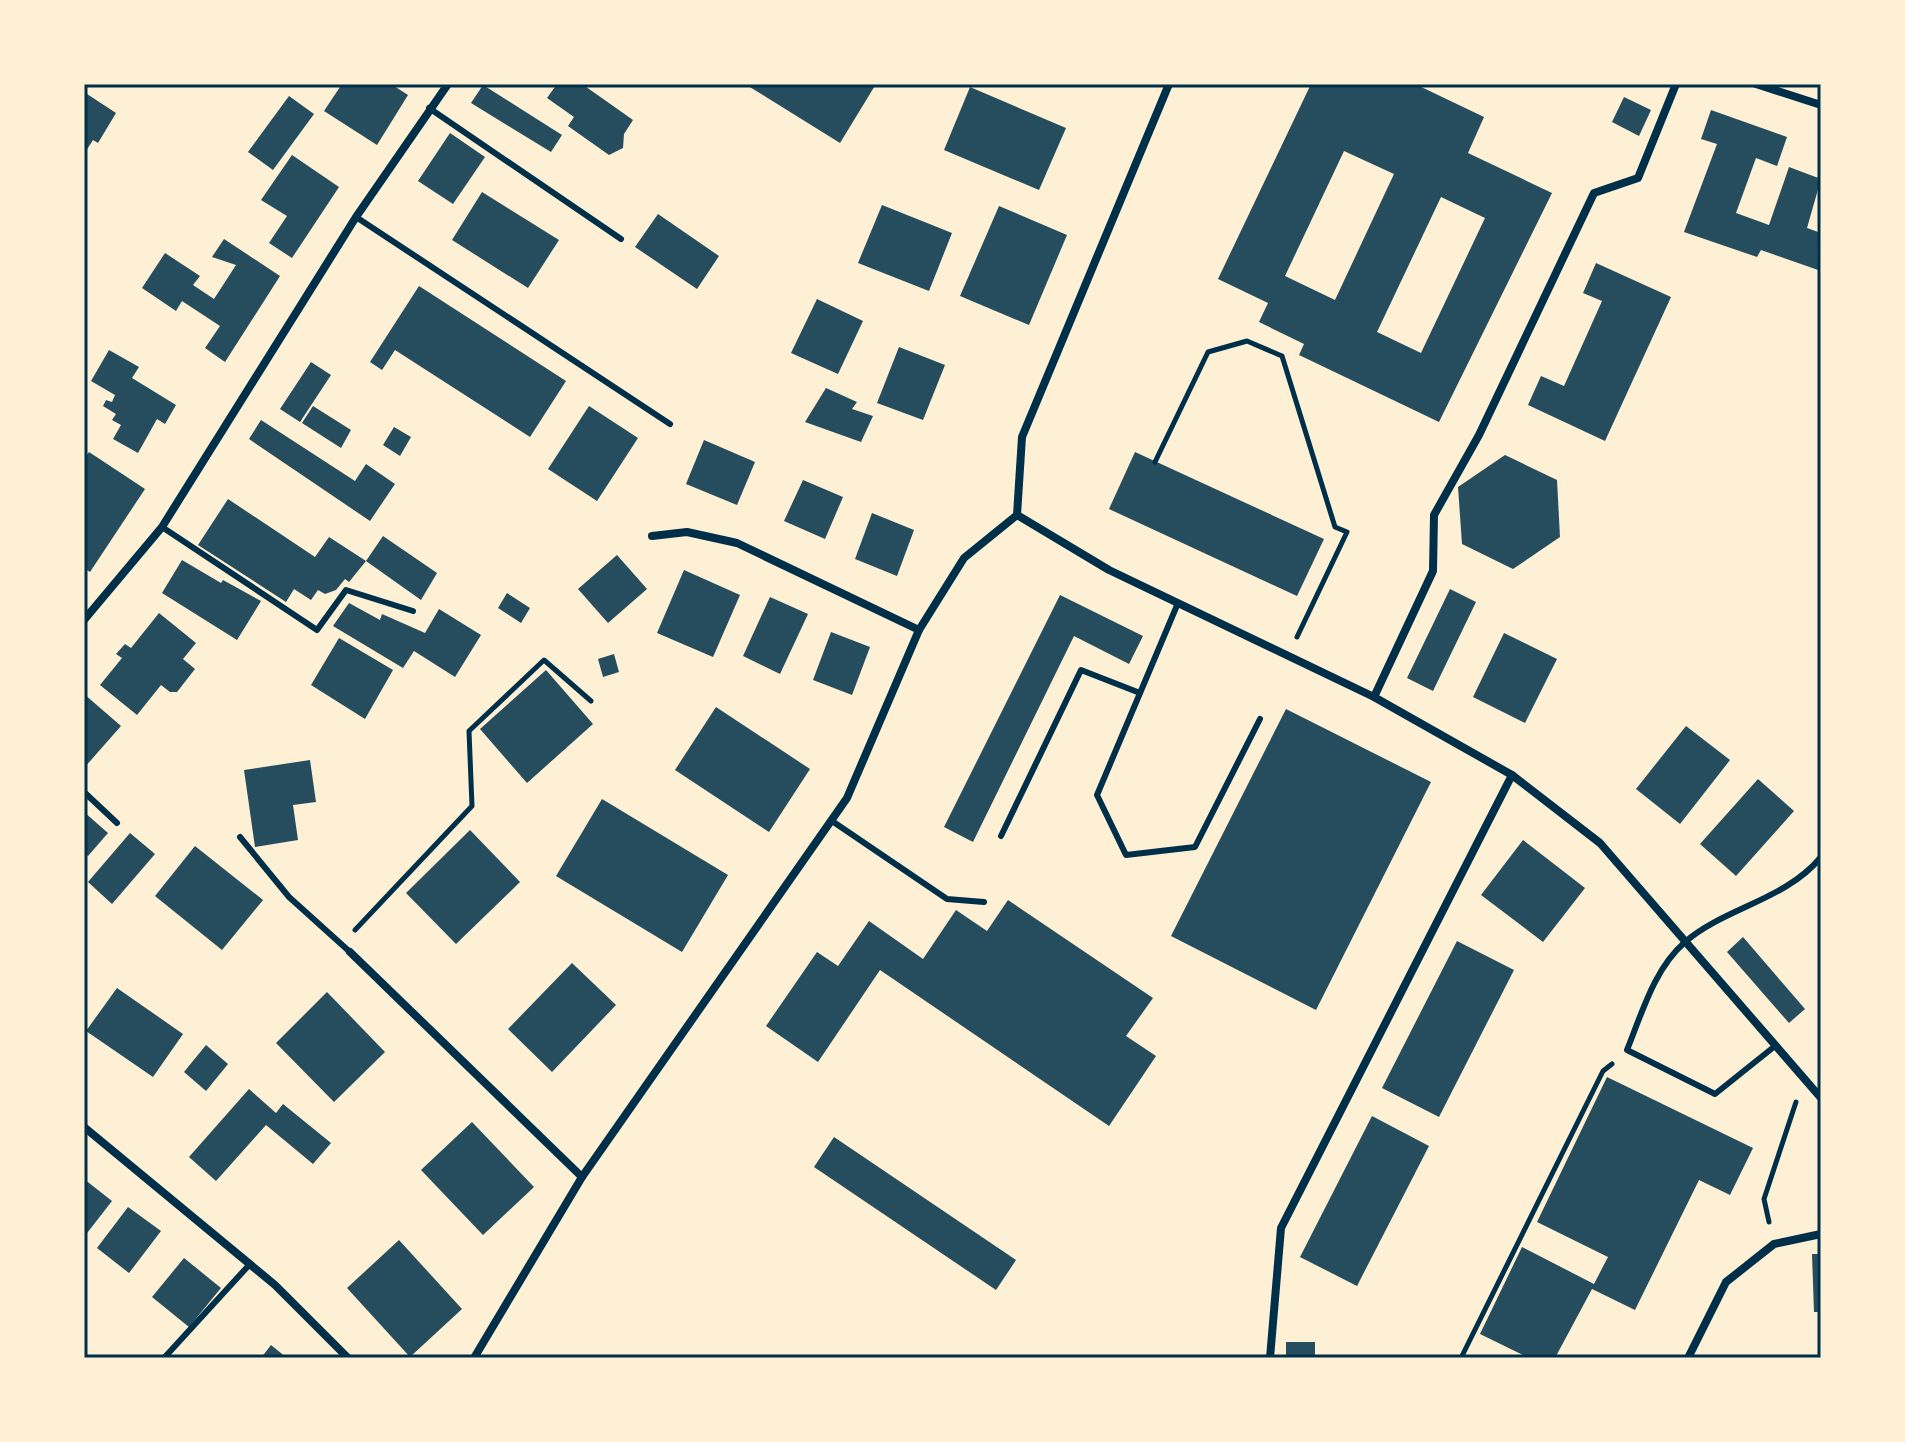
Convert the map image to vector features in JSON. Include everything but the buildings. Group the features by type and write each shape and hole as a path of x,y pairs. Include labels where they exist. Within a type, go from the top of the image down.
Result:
{"street":[{"path":"84,620 162,527 356,217 448,84"},
{"path":"474,1358 582,1177 847,798 919,630 964,558 1017,515 1022,437 1169,84"},
{"path":"1374,697 1433,571 1434,515 1479,435 1594,193 1638,178 1676,84"},
{"path":"1756,84 1821,105"},
{"path":"1017,515 1109,570 1374,697 1512,775 1600,843 1821,1098"},
{"path":"652,536 687,532 737,543 919,630"},
{"path":"1270,1358 1281,1228 1512,775"},
{"path":"350,952 582,1177"},
{"path":"84,1127 250,1264 348,1358"},
{"path":"1688,1358 1726,1282 1774,1244 1821,1234"}],"lane":[{"path":"429,108 621,239"},
{"path":"356,217 670,424"},
{"path":"162,527 317,630 346,590 413,611"},
{"path":"1178,603 1097,795 1126,855 1195,847 1260,719"},
{"path":"1001,836 1081,670 1140,693"},
{"path":"84,792 117,823"},
{"path":"832,821 947,899 984,902"},
{"path":"240,837 289,897 350,952"},
{"path":"1775,1046 1715,1094 1627,1050 1657,977 1686,942 1806,875 1821,857"},
{"path":"164,1358 250,1264"}],"path":[{"path":"1155,462 1208,352 1247,341 1282,356 1335,527 1347,532 1288,655"},
{"path":"341,944 472,806 469,731 544,660 591,701"},
{"path":"1461,1358 1603,1071 1627,1050"},
{"path":"1774,1244 1764,1199 1804,1078"}]}
